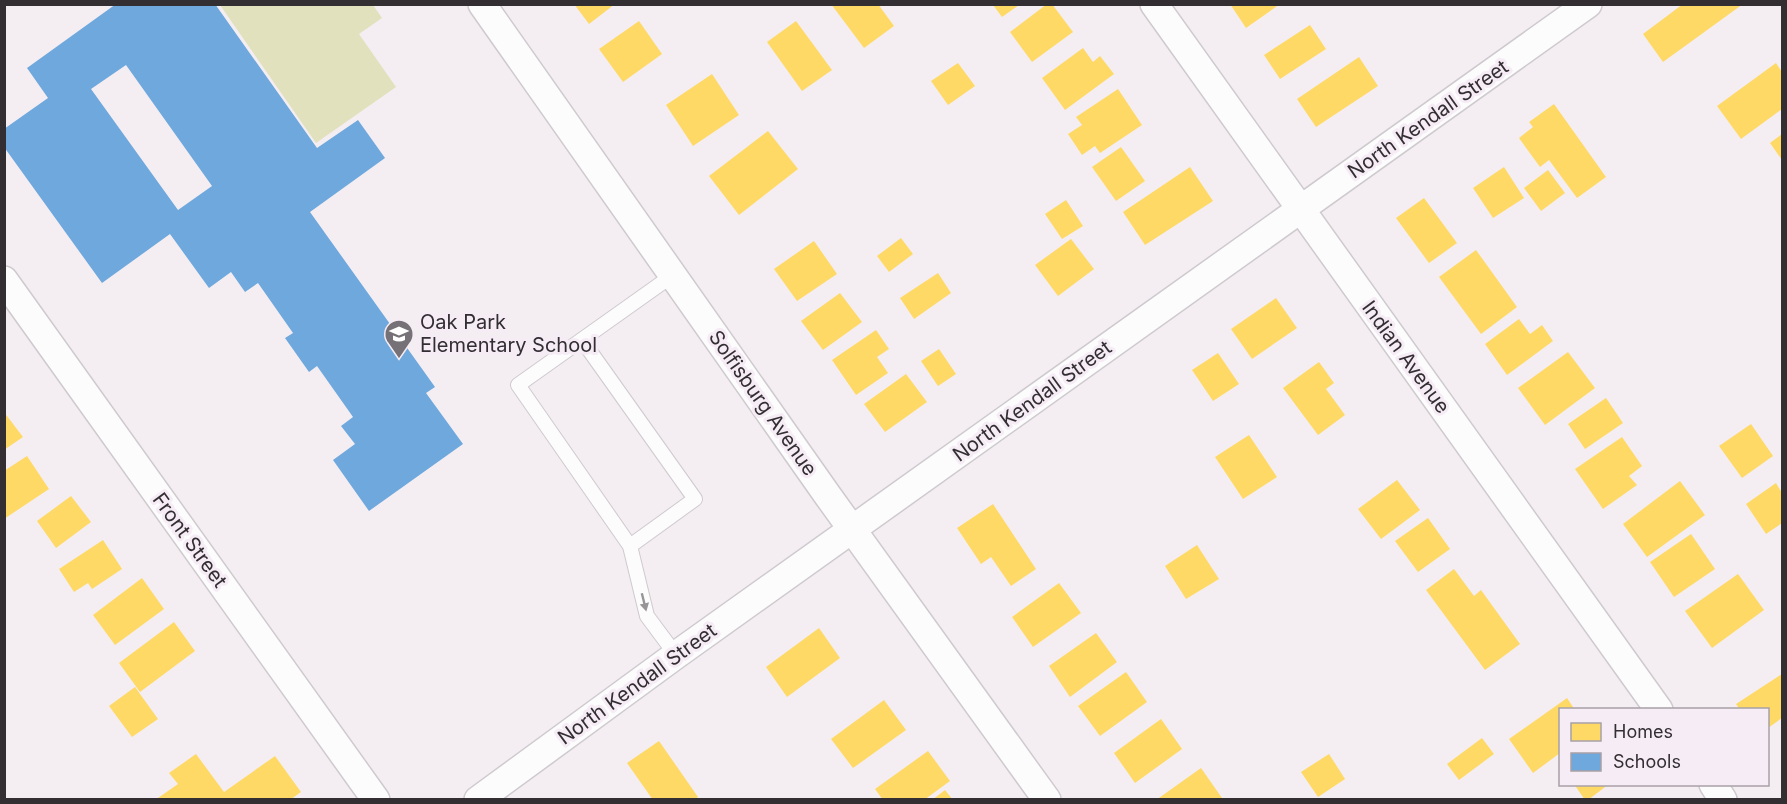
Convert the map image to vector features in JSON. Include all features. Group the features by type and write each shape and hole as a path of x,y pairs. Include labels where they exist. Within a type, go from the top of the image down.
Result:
{"street":[{"name":"Solfisburg Avenue","path":"482,4 853,530 1047,800"},
{"name":"Indian Avenue","path":"1154,4 1658,708"},
{"name":"North Kendall Street","path":"478,800 676,655 1588,4"},
{"name":"Front Street","path":"4,280 376,800"},
{"path":"1714,786 1723,800"}],"lane":[{"path":"673,275 518,385 630,546 647,616 676,655"},
{"path":"582,340 695,499 630,546"}],"green space":[{"path":"220,5 373,5 382,18 359,34 396,87 316,143"}],"building: Homes":[{"path":"574,4 615,4 589,24"},
{"path":"831,4 878,4 894,26 864,48"},
{"path":"1047,4 1052,4 1073,32 1032,62 1010,32"},
{"path":"1230,4 1280,4 1246,28"},
{"path":"1683,4 1743,4 1663,62 1643,34"},
{"path":"993,5 1019,5 1002,17"},
{"path":"639,21 662,54 623,82 599,49"},
{"path":"796,21 832,70 802,91 767,42"},
{"path":"1310,25 1326,49 1280,79 1264,55"},
{"path":"1083,48 1093,62 1100,56 1114,74 1065,110 1042,78"},
{"path":"1359,57 1378,86 1316,127 1297,99"},
{"path":"958,63 975,86 948,105 931,81"},
{"path":"1776,63 1782,72 1782,109 1741,139 1717,106"},
{"path":"712,74 739,115 693,146 666,105"},
{"path":"1118,89 1142,125 1100,153 1095,146 1082,155 1068,134 1082,125 1076,117"},
{"path":"1554,104 1606,177 1577,198 1549,160 1540,167 1519,138 1533,127 1529,122"},
{"path":"768,131 798,169 739,215 709,176"},
{"path":"1782,134 1782,160 1770,143"},
{"path":"1121,147 1145,181 1116,201 1092,167"},
{"path":"1190,167 1213,201 1145,245 1123,212"},
{"path":"1504,167 1524,198 1493,218 1473,188"},
{"path":"1548,170 1565,193 1541,211 1524,188"},
{"path":"1424,198 1457,243 1429,263 1396,218"},
{"path":"1066,200 1083,226 1062,239 1045,214"},
{"path":"901,238 913,254 889,272 877,256"},
{"path":"1071,239 1094,269 1058,296 1035,265"},
{"path":"814,241 837,274 797,301 774,269"},
{"path":"1476,250 1517,307 1481,334 1439,277"},
{"path":"938,273 951,293 914,319 900,298"},
{"path":"840,293 862,322 823,350 801,321"},
{"path":"1276,298 1297,328 1252,359 1231,329"},
{"path":"1519,319 1530,334 1542,325 1553,341 1507,375 1485,344"},
{"path":"876,330 889,349 877,357 888,373 856,395 832,360"},
{"path":"939,349 956,374 938,386 921,361"},
{"path":"1568,352 1595,388 1545,425 1518,388"},
{"path":"1218,353 1239,384 1213,401 1192,370"},
{"path":"1319,362 1334,383 1326,389 1345,415 1318,435 1283,388"},
{"path":"906,374 927,402 885,432 864,404"},
{"path":"1606,398 1623,423 1585,449 1568,424"},
{"path":"4,412 23,437 4,450"},
{"path":"1751,424 1773,456 1742,478 1719,446"},
{"path":"1249,435 1277,477 1243,499 1215,457"},
{"path":"1622,437 1642,466 1629,476 1637,485 1603,509 1575,469"},
{"path":"27,456 49,489 4,519 4,471"},
{"path":"1397,480 1420,510 1381,539 1358,509"},
{"path":"1680,481 1705,515 1647,557 1623,524"},
{"path":"1776,483 1782,493 1782,523 1766,534 1746,504"},
{"path":"71,496 91,522 56,548 37,521"},
{"path":"993,504 1036,569 1011,586 991,557 981,564 957,528"},
{"path":"1428,518 1450,549 1418,572 1395,541"},
{"path":"1691,534 1715,569 1674,597 1650,562"},
{"path":"103,540 122,569 92,589 88,583 74,592 59,569"},
{"path":"1197,545 1219,579 1186,599 1165,566"},
{"path":"1454,569 1474,596 1481,590 1520,644 1485,670 1426,590"},
{"path":"1738,574 1764,610 1712,648 1685,611"},
{"path":"142,578 164,609 115,645 93,615"},
{"path":"1059,583 1081,613 1033,647 1012,617"},
{"path":"174,622 195,651 140,692 119,663"},
{"path":"819,628 840,658 787,697 766,667"},
{"path":"1096,633 1117,662 1070,697 1049,666"},
{"path":"1126,672 1147,702 1100,736 1078,706"},
{"path":"1782,674 1782,718 1769,727 1769,708 1739,708 1736,704"},
{"path":"135,687 158,719 132,737 109,706"},
{"path":"1567,698 1574,708 1559,708 1559,754 1533,773 1509,739"},
{"path":"884,700 906,730 853,768 831,739"},
{"path":"1161,719 1182,749 1135,783 1114,753"},
{"path":"1482,738 1494,754 1459,780 1447,764"},
{"path":"659,741 698,797 695,800 653,800 627,763"},
{"path":"928,751 950,781 924,800 883,800 875,789"},
{"path":"196,754 224,792 275,756 301,792 290,800 155,800 178,784 169,773"},
{"path":"1329,754 1345,779 1318,797 1301,772"},
{"path":"1201,768 1222,798 1219,800 1156,800"},
{"path":"1575,786 1606,786 1588,800 1585,800"},
{"path":"945,790 953,800 932,800"}],"building: Schools":[{"path":"116,4 215,4 317,148 358,120 385,158 310,212 435,387 426,393 463,444 369,511 333,460 355,444 341,426 353,417 317,366 309,372 285,338 293,333 258,283 245,292 231,272 209,288 170,234 102,283 4,147 4,129 48,98 27,68","holes":["126,65 212,186 178,210 91,89"]}],"place":[{"name":"Oak Park Elementary School","path":"399,360"}]}
